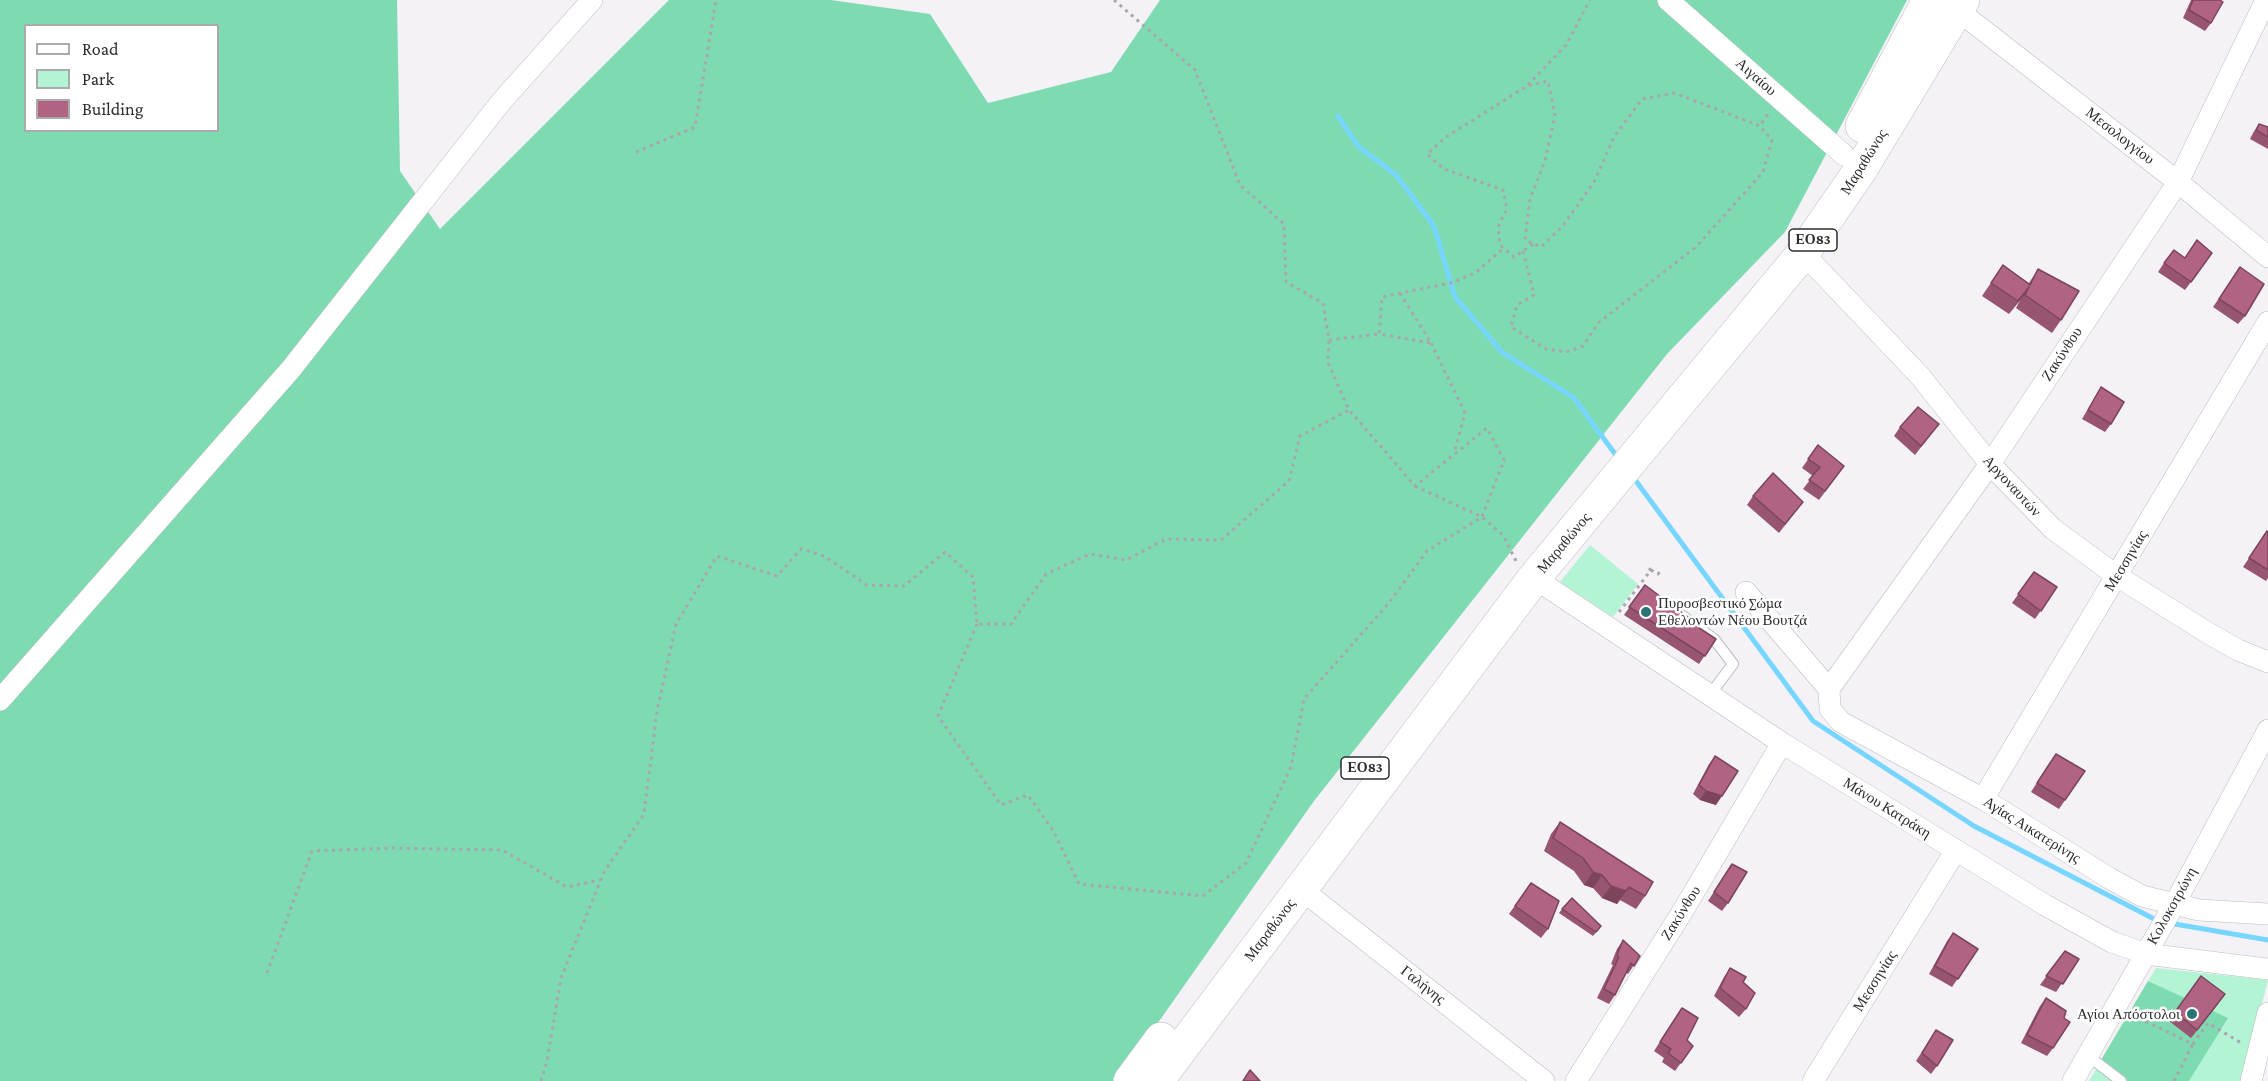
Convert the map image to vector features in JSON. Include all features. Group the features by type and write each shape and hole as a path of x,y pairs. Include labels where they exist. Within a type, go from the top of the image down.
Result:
{"main road":[{"name":"Μαραθώνος","path":"1620,458 1787,240 1870,113 1929,0"},
{"name":"Μαραθώνος","path":"1130,1081 1526,571 1620,458 1803,253 1966,10"},
{"name":"Μαραθώνος","path":"1157,1081 1301,889 1526,571"}],"street":[{"path":"0,700 291,369 501,102 592,0"},
{"name":"Αιγαίου","path":"1668,0 1844,155"},
{"name":"Ζακύνθου","path":"1828,689 1990,464 2178,182 2266,0"},
{"name":"Μεσολογγίου","path":"1966,10 2268,257"},
{"name":"Αργοναυτών","path":"1803,253 1920,376 1990,464 2053,529 2117,576 2218,639 2268,662"},
{"name":"Μεσσηνίας","path":"1983,799 2268,322"},
{"name":"Μάνου Κατράκη","path":"1526,571 1709,697 2055,911 2112,942 2146,954 2268,969"},
{"path":"1746,592 1828,689"},
{"name":"Αγίας Αικατερίνης","path":"1828,689 1830,709 1841,722 1983,799 2109,878 2142,896 2172,908 2268,914"},
{"name":"Κολοκοτρώνη","path":"2073,1081 2172,908 2268,730"},
{"name":"Ζακύνθου","path":"1576,1081 1684,909 1782,743"},
{"name":"Μεσσηνίας","path":"1813,1081 1956,850"},
{"name":"Γαλήνης","path":"1301,889 1544,1081"},
{"path":"2251,1081 2268,1013"}],"lane":[{"path":"1668,604 1714,639 1733,664 1709,697"},
{"path":"2087,1054 2121,1081"}],"path":[{"path":"636,152 695,127 716,0"},
{"path":"1114,0 1195,70 1240,185 1284,224 1286,282 1323,303 1329,340 1328,363 1349,410 1415,486 1482,517 1503,535 1526,571"},
{"path":"1533,244 1514,257 1500,245 1498,227 1507,209 1503,190 1444,169 1427,154 1446,137 1527,86 1566,45 1590,0"},
{"path":"1523,251 1534,295 1517,305 1510,327 1546,349 1566,352 1583,346 1598,323 1696,247 1763,172 1772,140 1760,126 1674,93 1642,99 1614,137 1594,182 1562,226 1541,247 1526,240 1530,199 1545,161 1555,115 1548,81 1527,86"},
{"path":"1760,126 1779,98"},
{"path":"1378,334 1382,297 1451,283 1475,273 1504,248"},
{"path":"1400,293 1431,343 1465,413 1453,455"},
{"path":"1329,340 1378,334 1431,343"},
{"path":"977,624 1011,624 1046,574 1090,554 1126,560 1166,539 1221,540 1288,481 1300,436 1349,410"},
{"path":"541,1081 547,1060 561,978 600,880 645,814 657,711 676,624 717,556 777,576 801,549 824,556 867,585 904,586 945,552 973,577 977,624 938,716 1001,805 1028,795 1054,832 1079,884 1203,896 1246,862 1291,767 1304,699 1388,603 1427,552 1482,517 1504,460 1487,428 1415,486"},
{"path":"1646,566 1658,574 1661,570"},
{"path":"1606,628 1651,570"},
{"path":"267,973 312,851 391,848 502,850 567,887 600,880"},
{"path":"2114,1006 2193,1044"},
{"path":"2174,1081 2193,1044 2208,1023 2258,1053"}],"green space":[{"path":"0,0 397,0 400,171 440,229 669,0 831,0 930,14 988,103 1111,72 1160,0 1907,0 1785,232 1667,354 1314,801 1117,1081 0,1081"},
{"path":"1590,545 1638,584 1613,617 1560,582"},
{"path":"2156,968 2268,980 2242,1081 2089,1081"},
{"path":"2148,981 2228,1018 2189,1081 2128,1081 2101,1060"}],"building":[{"path":"2193,0 2223,2 2211,23 2189,10"},
{"path":"2259,124 2268,127 2268,137 2256,130"},
{"path":"2197,240 2212,253 2191,282 2164,263 2174,250 2185,258"},
{"path":"2003,265 2030,285 2038,269 2079,291 2061,320 2025,295 2029,287 2018,301 1991,283"},
{"path":"2240,267 2264,284 2245,316 2219,299"},
{"path":"2101,387 2124,402 2111,424 2088,410"},
{"path":"1918,407 1939,424 1921,446 1900,427"},
{"path":"1818,445 1844,466 1825,491 1809,480 1820,467 1808,459"},
{"path":"1773,473 1803,502 1785,524 1753,496"},
{"path":"2268,532 2268,570 2249,558"},
{"path":"2034,572 2057,587 2041,611 2018,594"},
{"path":"1645,585 1692,620 1690,622 1716,639 1705,656 1629,607"},
{"path":"2056,754 2085,771 2065,800 2037,783"},
{"path":"1715,756 1738,771 1722,796 1706,791 1699,785"},
{"path":"1560,822 1653,882 1645,896 1629,887 1626,891 1611,886 1602,875 1593,872 1583,858 1553,838"},
{"path":"1732,864 1747,872 1728,903 1714,892"},
{"path":"1531,883 1559,901 1548,929 1515,906"},
{"path":"1572,898 1601,926 1596,932 1562,909"},
{"path":"1953,933 1978,949 1958,979 1935,966"},
{"path":"1623,940 1640,956 1634,966 1631,963 1615,995 1604,989 1619,957 1617,955"},
{"path":"2065,951 2079,959 2063,984 2046,976"},
{"path":"1730,968 1746,977 1743,982 1755,993 1746,1009 1720,988"},
{"name":"Αγίοι Απόστολοι","path":"2201,976 2225,994 2197,1030 2175,1012"},
{"path":"2046,998 2066,1011 2064,1018 2070,1022 2053,1048 2027,1035"},
{"path":"1682,1008 1698,1018 1687,1040 1693,1046 1681,1063 1668,1053 1671,1049 1660,1042"},
{"path":"1936,1030 1953,1040 1937,1066 1922,1053"},
{"path":"1250,1070 1260,1081 1243,1081"}],"waterway":[{"path":"1338,116 1358,146 1396,175 1434,226 1455,297 1502,352 1574,398 1618,458"},
{"path":"1633,477 1813,721 1974,826 2160,922"},
{"path":"2169,923 2268,940"}],"place":[{"name":"Πυροσβεστικό Σώμα Εθελοντών Νέου Βουτζά","path":"1646,612"},
{"name":"Αγίοι Απόστολοι","path":"2192,1014"}]}
